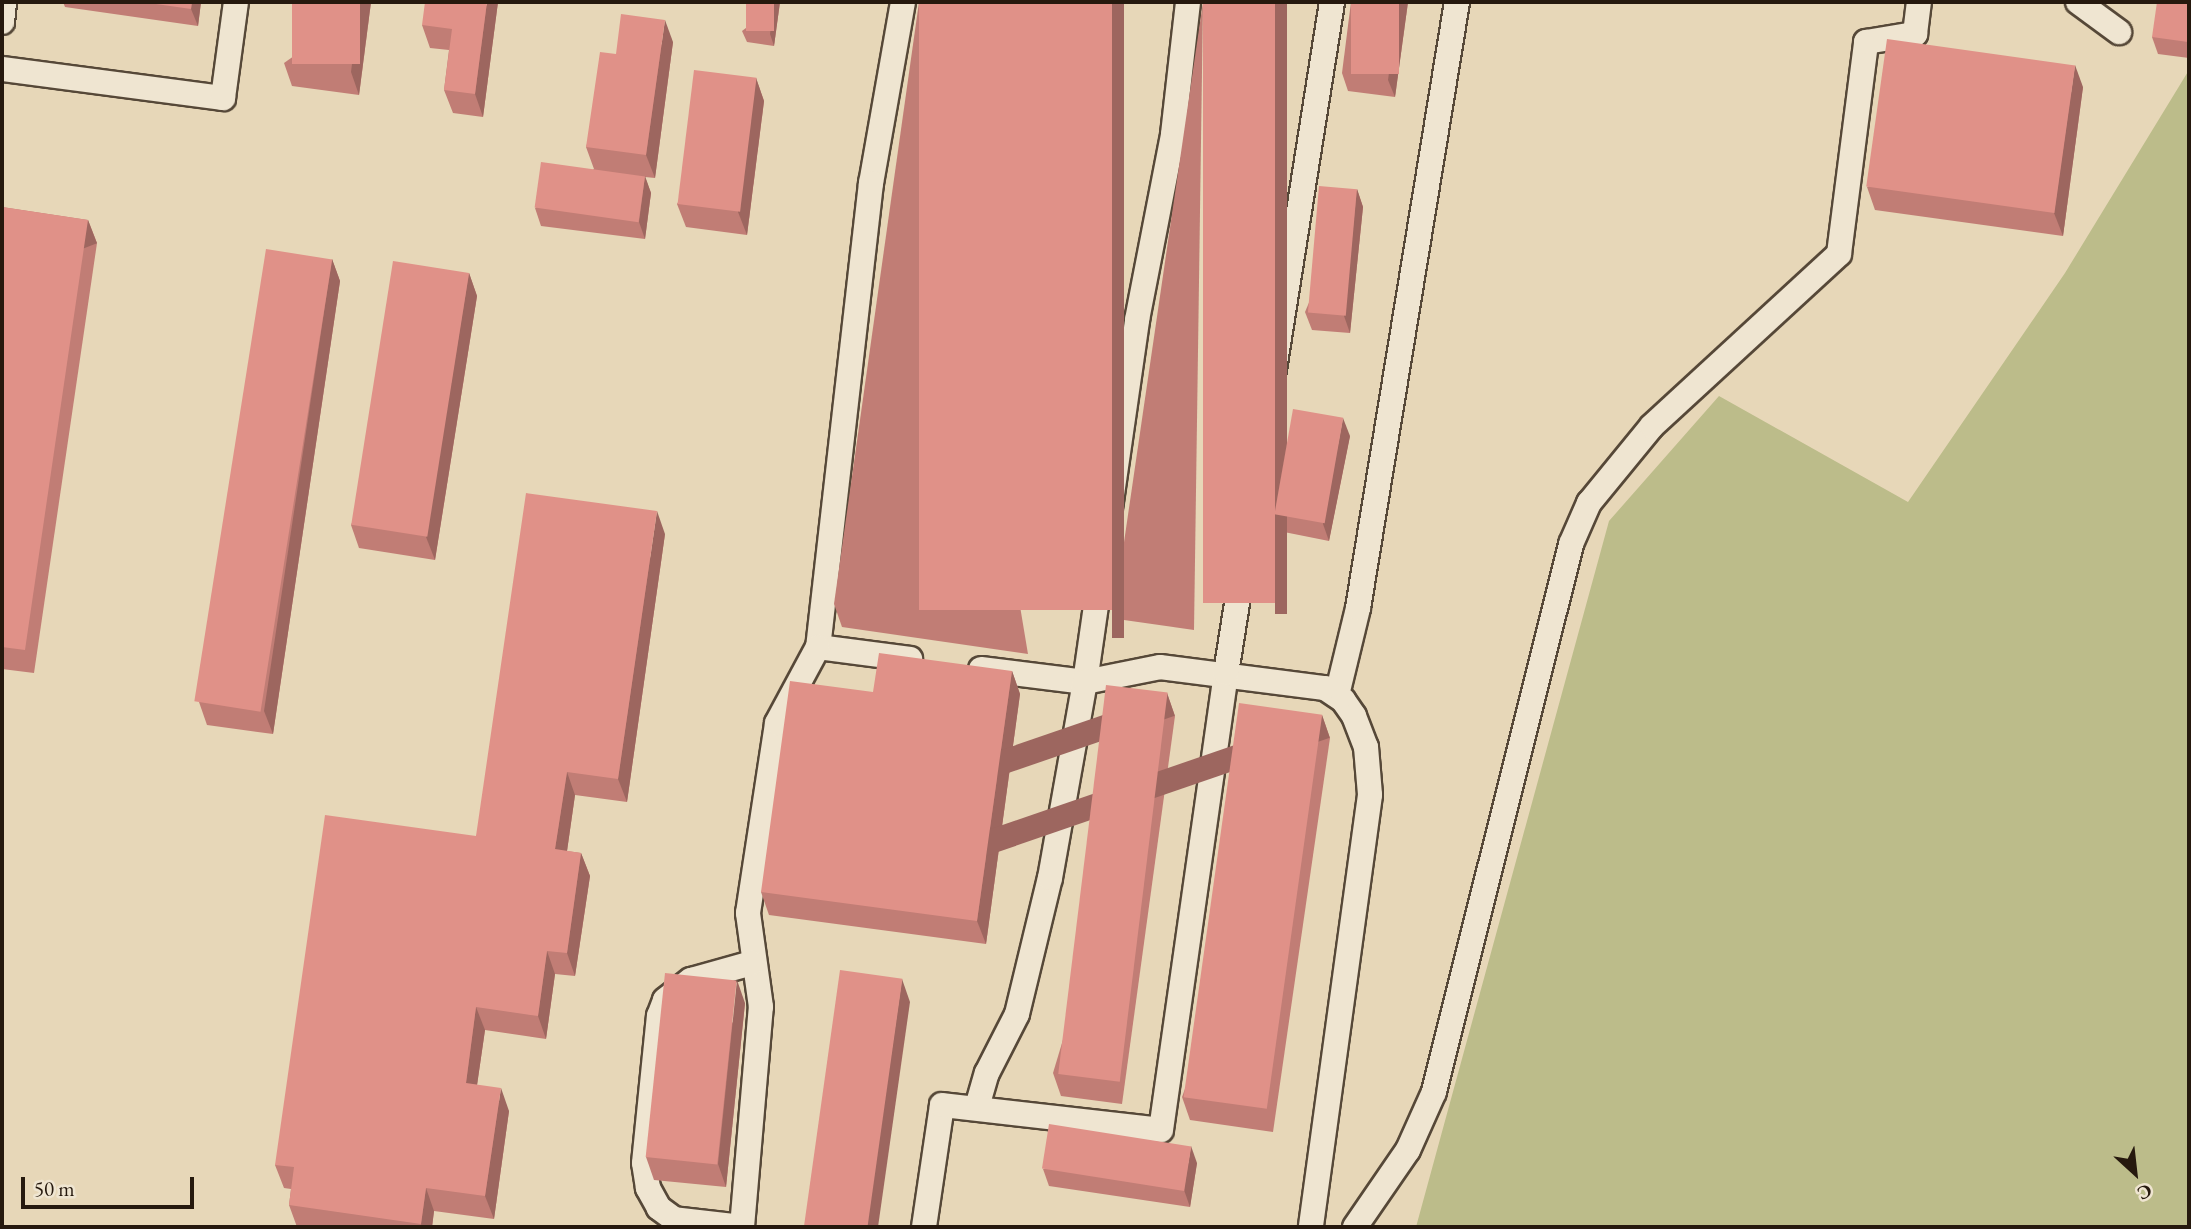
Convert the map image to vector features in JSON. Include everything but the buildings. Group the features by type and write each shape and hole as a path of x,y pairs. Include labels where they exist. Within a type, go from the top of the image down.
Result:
{"lane":[{"path":"2,22 4,2"},
{"path":"2,69 223,98 236,2"},
{"path":"752,963 691,980 665,1000 659,1016 643,1163 648,1188 659,1208 674,1219 742,1227 761,1007 752,963 748,913 777,723 818,647 871,183 903,2"},
{"path":"977,1107 987,1073 1017,1014 1050,878 1085,682 1137,320 1173,134 1188,2"},
{"path":"924,1227 942,1105 1161,1130 1226,673 1332,2"},
{"path":"1337,695 1360,594 1457,2"},
{"path":"1355,1227 1408,1150 1434,1092 1571,544 1589,503 1653,426 1839,254 1866,42 1915,34 1919,2"},
{"path":"2078,2 2119,32"},
{"path":"818,647 1085,682 1160,667 1226,673 1325,688 1337,695 1354,716 1366,747 1370,795 1311,1227"}],"green space":[{"path":"2189,70 2189,1227 1416,1227 1609,521 1719,396 1908,502 2065,273"}]}
